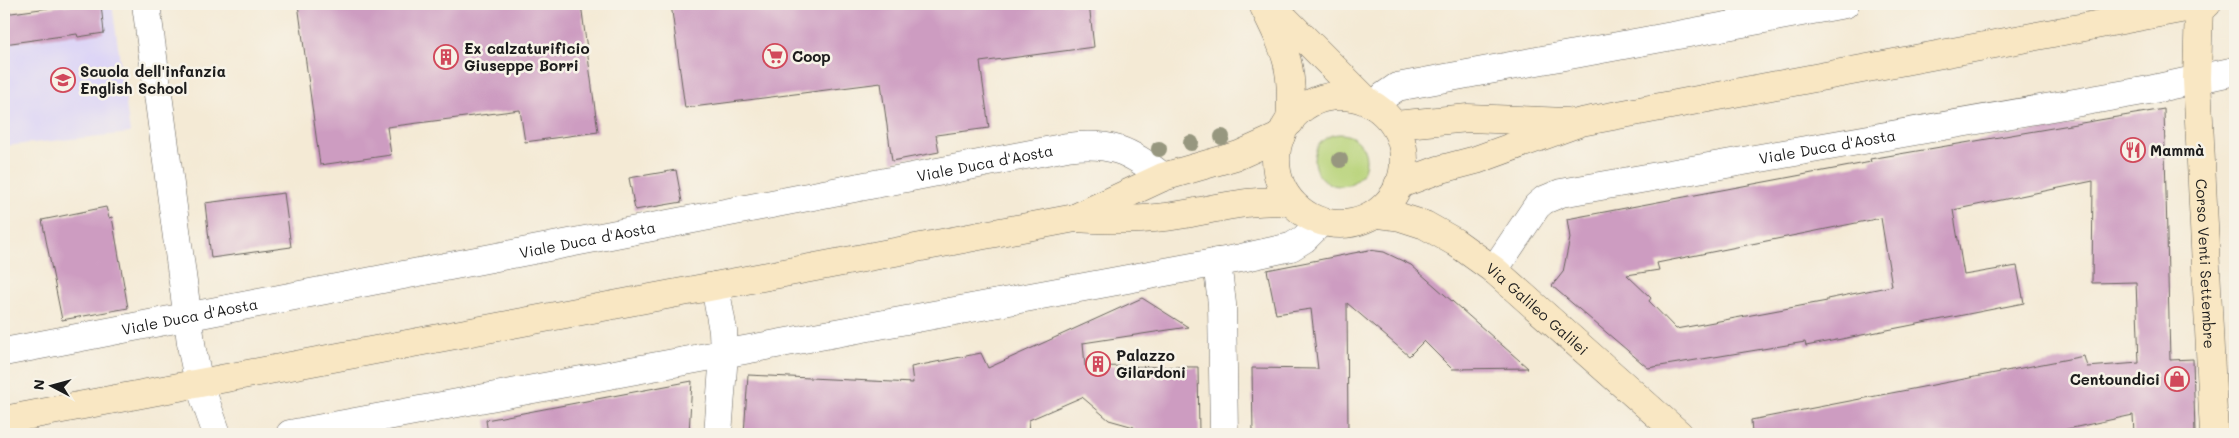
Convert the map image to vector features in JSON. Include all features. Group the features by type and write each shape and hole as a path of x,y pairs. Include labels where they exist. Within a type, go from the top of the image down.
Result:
{"main road":[{"path":"1262,4 1286,54 1292,93 1286,129 1276,162 1277,176 1290,202 1298,212 1321,222 1349,225 1378,214 1392,200 1398,184 1402,161 1395,125 1371,104 1270,4"},
{"path":"1398,184 1438,170 1476,160 1581,122 2202,4"},
{"name":"Corso Venti Settembre","path":"2202,4 2197,79 2214,434"},
{"path":"1075,218 1163,177 1239,155 1286,129 1300,110 1323,96 1336,94 1350,95 1371,104"},
{"path":"1395,125 1468,118 1581,122"},
{"path":"4,420 1075,218 1148,219 1266,201 1290,202"},
{"name":"Via Galileo Galilei","path":"1378,214 1400,217 1425,225 1455,242 1494,270 1679,434"}],"street":[{"path":"146,4 187,317 199,384 217,434"},
{"path":"1371,104 1397,87 1845,4"},
{"name":"Viale Duca d'Aosta","path":"1494,270 1536,206 1544,200 1561,193 2130,93 2235,71"},
{"name":"Viale Duca d'Aosta","path":"4,352 1073,146 1092,144 1120,149 1136,156 1163,177"},
{"path":"290,434 1291,247 1304,239 1321,222"},
{"path":"1217,262 1222,304 1224,434"},
{"path":"715,286 723,331 724,354 718,434"}],"shaded area":[{"name":"Scuola dell'infanzia English School","path":"78,4 112,4 130,133 4,146 4,14"}],"green space":[{"path":"1335,134 1345,134 1354,138 1362,146 1366,160 1362,174 1354,182 1345,186 1335,186 1326,182 1318,174 1314,165 1314,155 1318,146 1326,138"}],"building":[{"path":"78,4 101,4 104,33 78,37 77,34 4,44 4,14"},
{"name":"Ex calzaturificio Giuseppe Borri","path":"298,4 581,4 598,132 525,142 520,110 387,127 391,155 320,165"},
{"path":"671,4 1089,4 1094,47 980,62 989,128 936,135 939,152 892,161 881,83 685,108"},
{"path":"2164,109 2170,360 2193,359 2195,434 2134,434 2133,415 2044,434 1752,434 1751,420 2084,356 2087,367 2139,363 2136,282 2092,283 2093,181 1953,210 1964,275 2017,266 2024,303 1806,346 1805,342 1648,368 1552,286 1563,272 1570,238 1567,219 1871,162 1870,159","holes":["1881,218 1892,286 1827,299 1827,301 1676,329 1649,301 1651,298 1627,275 1659,270 1657,263"]},
{"path":"676,170 682,202 635,210 629,178"},
{"path":"284,193 291,247 211,258 205,203"},
{"path":"106,207 109,218 112,217 128,308 62,320 42,220"},
{"path":"1369,250 1384,252 1411,265 1528,368 1452,369 1424,341 1409,356 1347,303 1348,434 1253,434 1252,368 1318,369 1311,309 1276,314 1267,270"},
{"name":"Palazzo Gilardoni","path":"1142,298 1188,327 1083,343 1085,366 1198,367 1199,434 1134,434 1134,427 1109,420 1082,397 1029,420 1028,434 744,434 748,375 913,383 911,367 981,353 988,368"},
{"path":"692,381 689,434 488,434 486,420"}],"place":[{"name":"Coop","path":"775,56"},
{"name":"Ex calzaturificio Giuseppe Borri","path":"446,57"},
{"name":"Scuola dell'infanzia English School","path":"63,80"},
{"name":"Mammà","path":"2133,150"},
{"name":"Palazzo Gilardoni","path":"1098,364"},
{"name":"Centoundici","path":"2177,379"}]}
